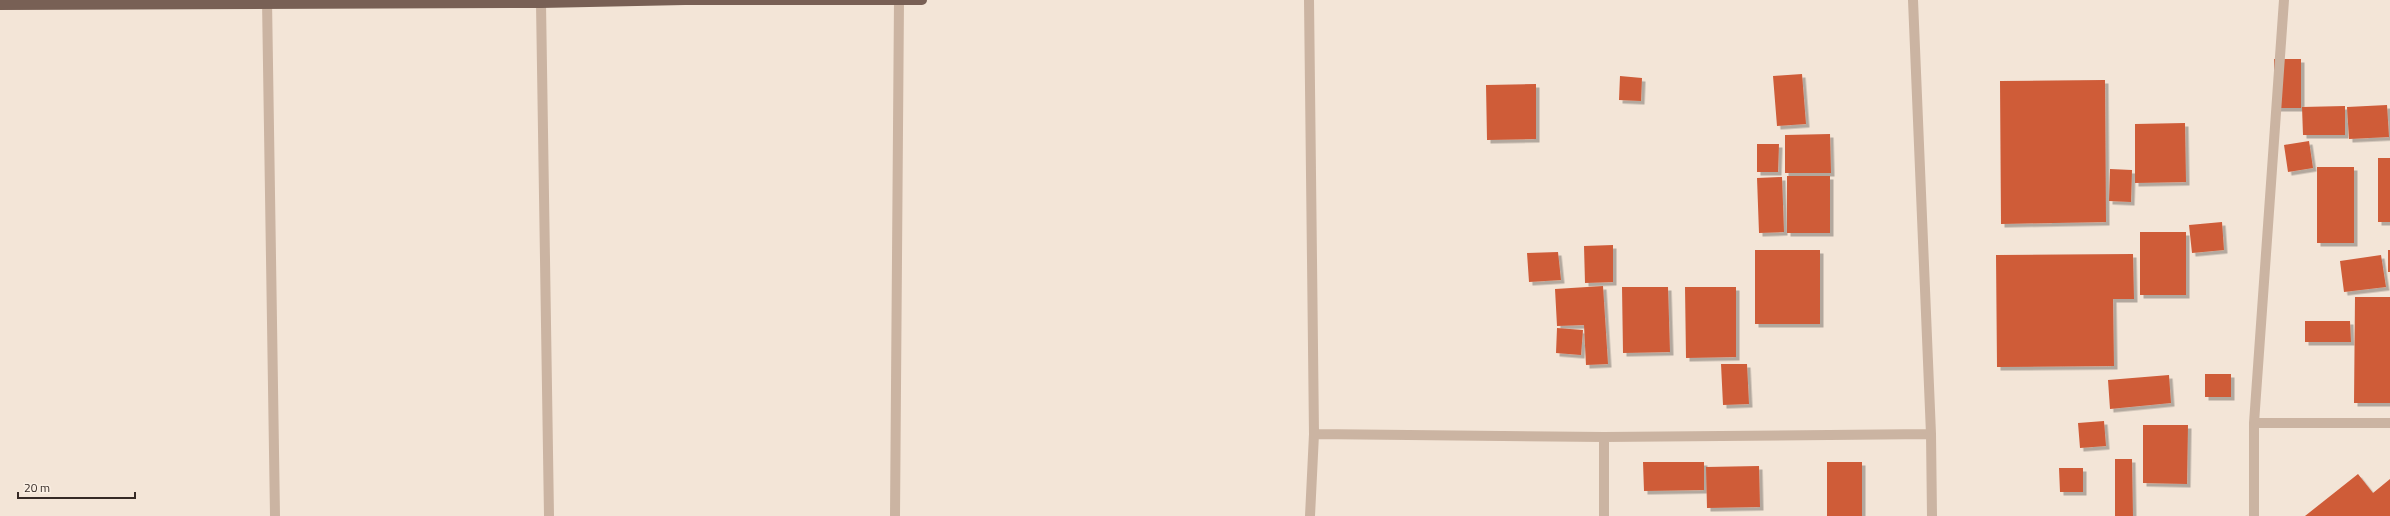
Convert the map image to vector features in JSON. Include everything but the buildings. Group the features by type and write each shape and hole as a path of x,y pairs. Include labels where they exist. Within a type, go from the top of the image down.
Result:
{"main road":[{"path":"0,5 267,2 542,3 686,0 922,0"}],"street":[{"path":"895,516 899,0"},
{"path":"1309,0 1314,434 1310,516"},
{"path":"1914,0 1931,434 1932,516"},
{"path":"2254,516 2254,423 2284,0"},
{"path":"267,2 275,516"},
{"path":"542,3 549,516"},
{"path":"2254,423 2390,423"},
{"path":"1314,434 1604,437 1931,434"},
{"path":"1604,437 1604,516"}]}
